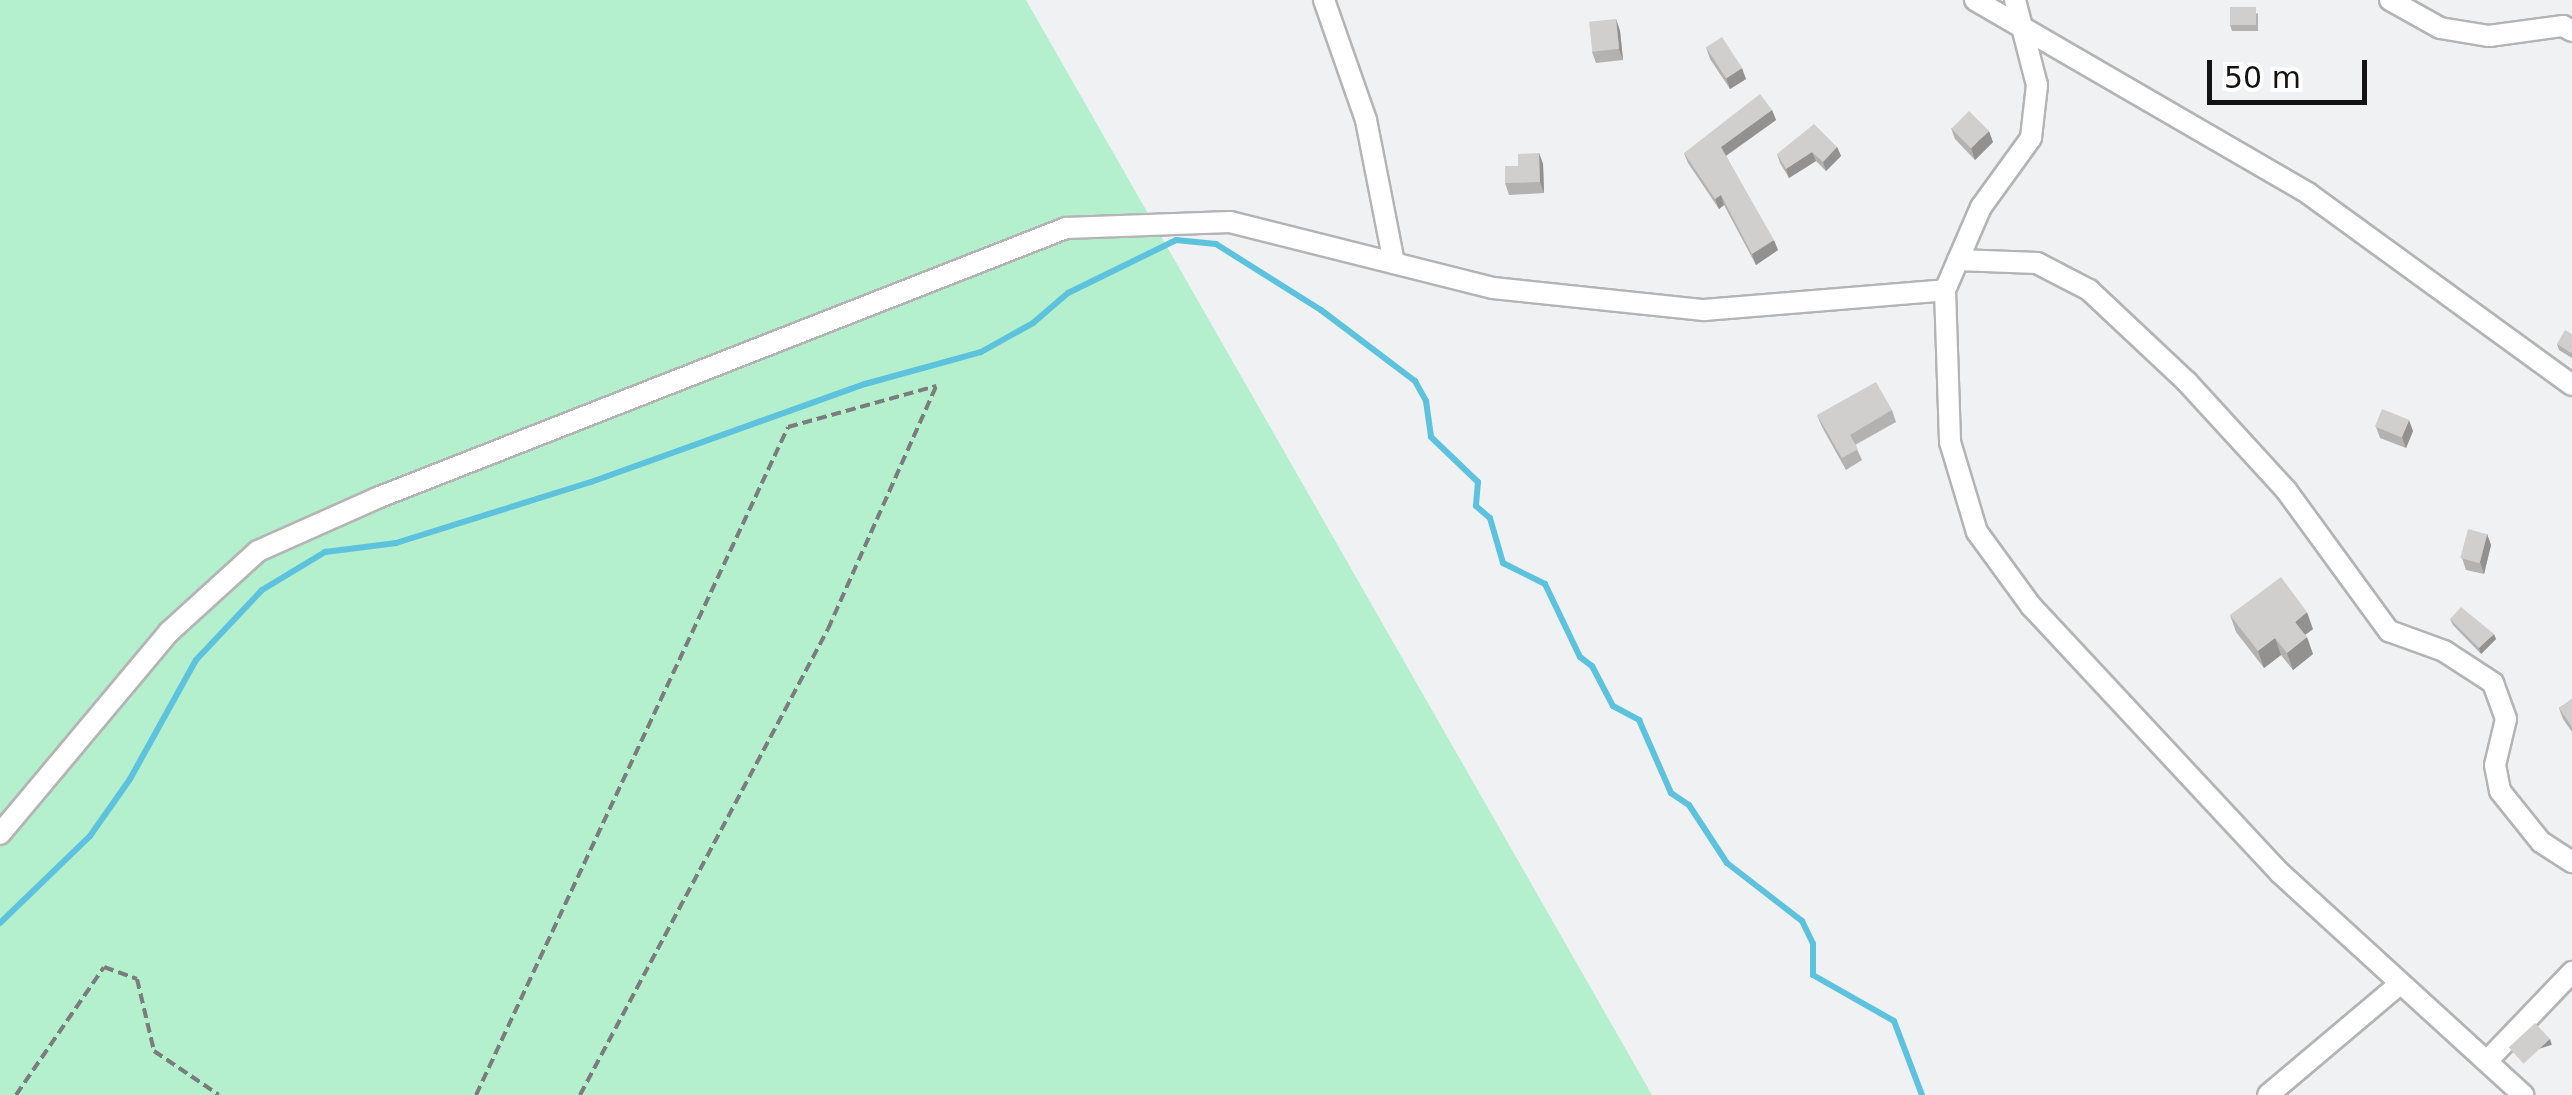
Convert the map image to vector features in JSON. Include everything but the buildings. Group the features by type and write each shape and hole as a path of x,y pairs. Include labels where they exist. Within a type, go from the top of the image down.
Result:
{"street":[{"path":"1324,0 1366,120 1394,263"},
{"path":"1976,0 2309,194 2572,385"},
{"path":"2014,0 2036,84 2031,138 1981,208 1945,290 1950,442 1978,532 2003,572 2279,872 2523,1095"},
{"path":"2390,0 2440,28 2488,36 2563,26 2572,31"},
{"path":"0,834 169,632 258,551 377,498 1066,228 1230,222 1493,288 1704,310 1945,290"},
{"path":"1958,260 2037,263 2089,290 2187,382 2286,490 2389,631 2444,651 2493,683 2506,718 2495,765 2500,791 2541,842 2572,862"},
{"path":"2488,1060 2572,972"},
{"path":"2268,1095 2400,984"}],"path":[{"path":"476,1095 788,427 936,386 828,629 580,1095"},
{"path":"16,1095 104,967 137,979 154,1051 218,1095"}],"green space":[{"path":"0,0 1026,0 1652,1095 0,1095"}],"waterway":[{"path":"0,923 90,836 130,779 196,660 262,590 325,552 396,543 591,482 865,384 981,352 1033,323 1068,293 1176,240 1216,244 1321,310 1415,381 1426,401 1431,437 1478,482 1476,506 1490,518 1503,563 1545,584 1580,657 1592,666 1613,706 1639,720 1671,793 1689,805 1727,863 1802,921 1813,944 1813,975 1894,1021 1922,1095"}]}
